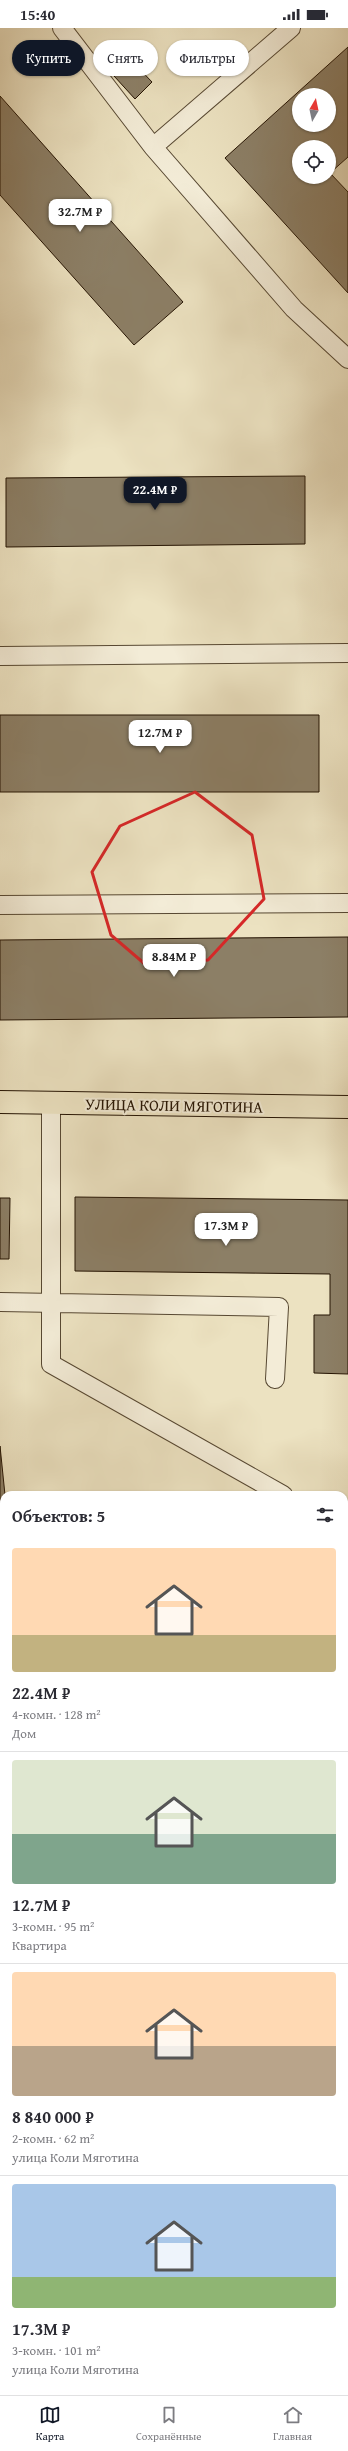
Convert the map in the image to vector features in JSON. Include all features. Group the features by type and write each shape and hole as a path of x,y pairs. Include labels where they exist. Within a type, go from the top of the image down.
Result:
{"main road":[{"name":"УЛИЦА КОЛИ МЯГОТИНА","path":"0,1102 348,1107"}],"lane":[{"path":"62,28 153,147 294,309 348,359"},
{"path":"153,147 291,28"},
{"path":"0,656 348,653"},
{"path":"0,906 348,903"},
{"path":"51,1103 51,1364 276,1491"},
{"path":"0,1302 50,1301 279,1307 275,1379"}],"highlighted area":[{"path":"195,792 252,835 264,899 208,960 146,965 111,935 92,872 120,826"}],"building":[{"path":"348,47 348,157 336,168 336,140 292,140 292,184 336,184 336,179 348,192 348,293 225,158 292,98 292,132 336,132 336,88 303,88"},
{"path":"114,76 146,76 152,82 135,99"},
{"path":"0,96 183,302 134,345 0,195"},
{"path":"305,476 305,544 6,547 6,478"},
{"path":"0,715 319,715 319,792 0,792"},
{"path":"348,937 348,1017 0,1020 0,940"},
{"path":"75,1197 348,1200 348,1374 314,1373 314,1315 330,1315 330,1274 75,1271"},
{"path":"0,1198 10,1198 9,1259 0,1259"},
{"path":"0,1446 5,1491 0,1491"}]}
